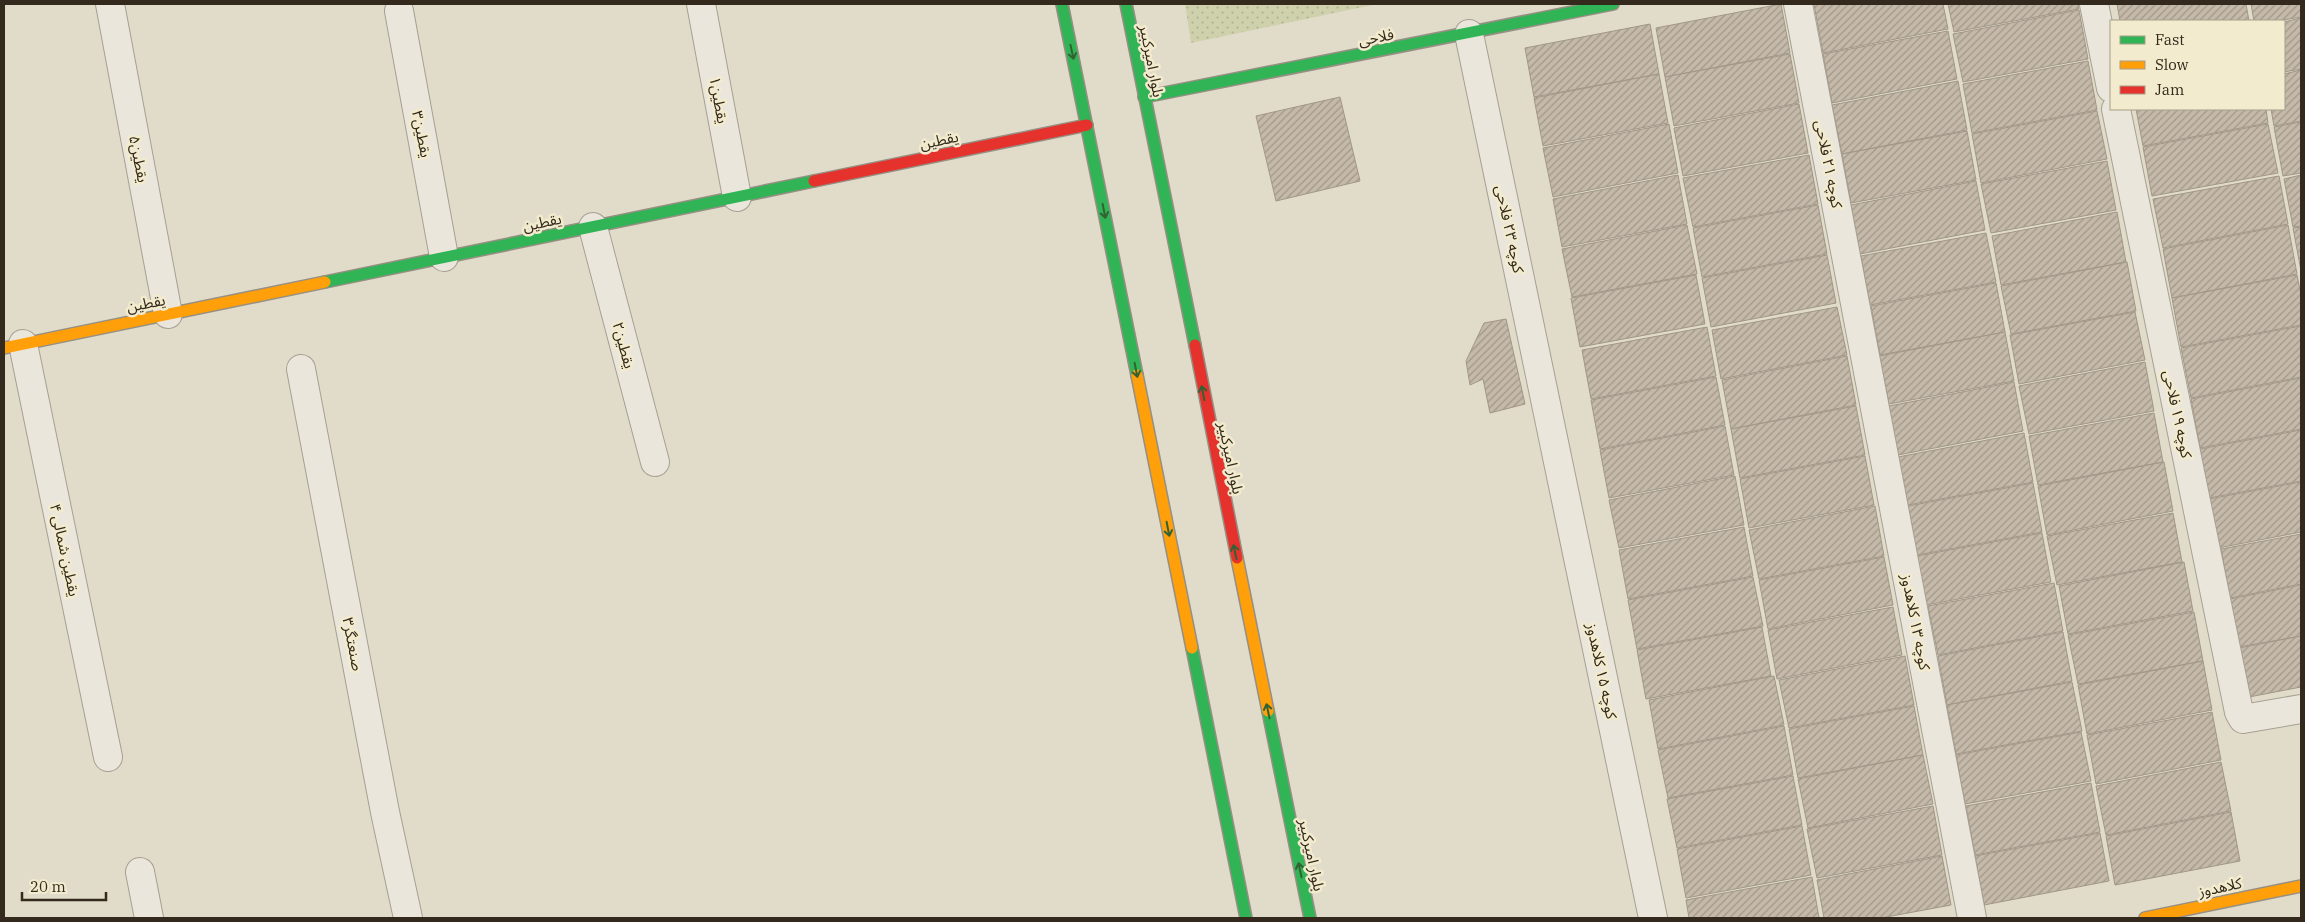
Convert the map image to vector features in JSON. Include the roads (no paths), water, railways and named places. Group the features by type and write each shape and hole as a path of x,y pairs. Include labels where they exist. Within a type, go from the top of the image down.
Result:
{"main road":[{"path":"1062,4 1246,918"},
{"name":"بلوار امیرکبیر","path":"1126,4 1310,918"},
{"name":"فلاحی","path":"1144,97 1613,4"},
{"name":"یقطین","path":"13,346 1087,125"},
{"name":"کلاهدوز","path":"2145,918 2301,886"}],"street":[{"name":"یقطین۵","path":"110,4 168,314"},
{"name":"یقطین۱","path":"701,4 737,197"},
{"name":"کوچه ۲۱ فلاحی","path":"1798,4 1859,325"},
{"path":"2094,4 2110,83"},
{"name":"یقطین۳","path":"399,11 444,257"},
{"name":"کوچه ۲۳ فلاحی","path":"1469,34 1551,424"},
{"name":"کوچه ۱۹ فلاحی","path":"2116,110 2240,712 2243,719 2301,709"},
{"name":"یقطین۲","path":"593,227 656,462"},
{"name":"کوچه ۱۳ کلاهدوز","path":"1859,325 1972,918"},
{"name":"یقطین شمالی ۴","path":"13,346 108,757"},
{"name":"صنعتگر۳","path":"300,369 385,812 408,918"},
{"name":"کوچه ۱۵ کلاهدوز","path":"1551,424 1653,918"},
{"path":"140,872 149,918"}]}
